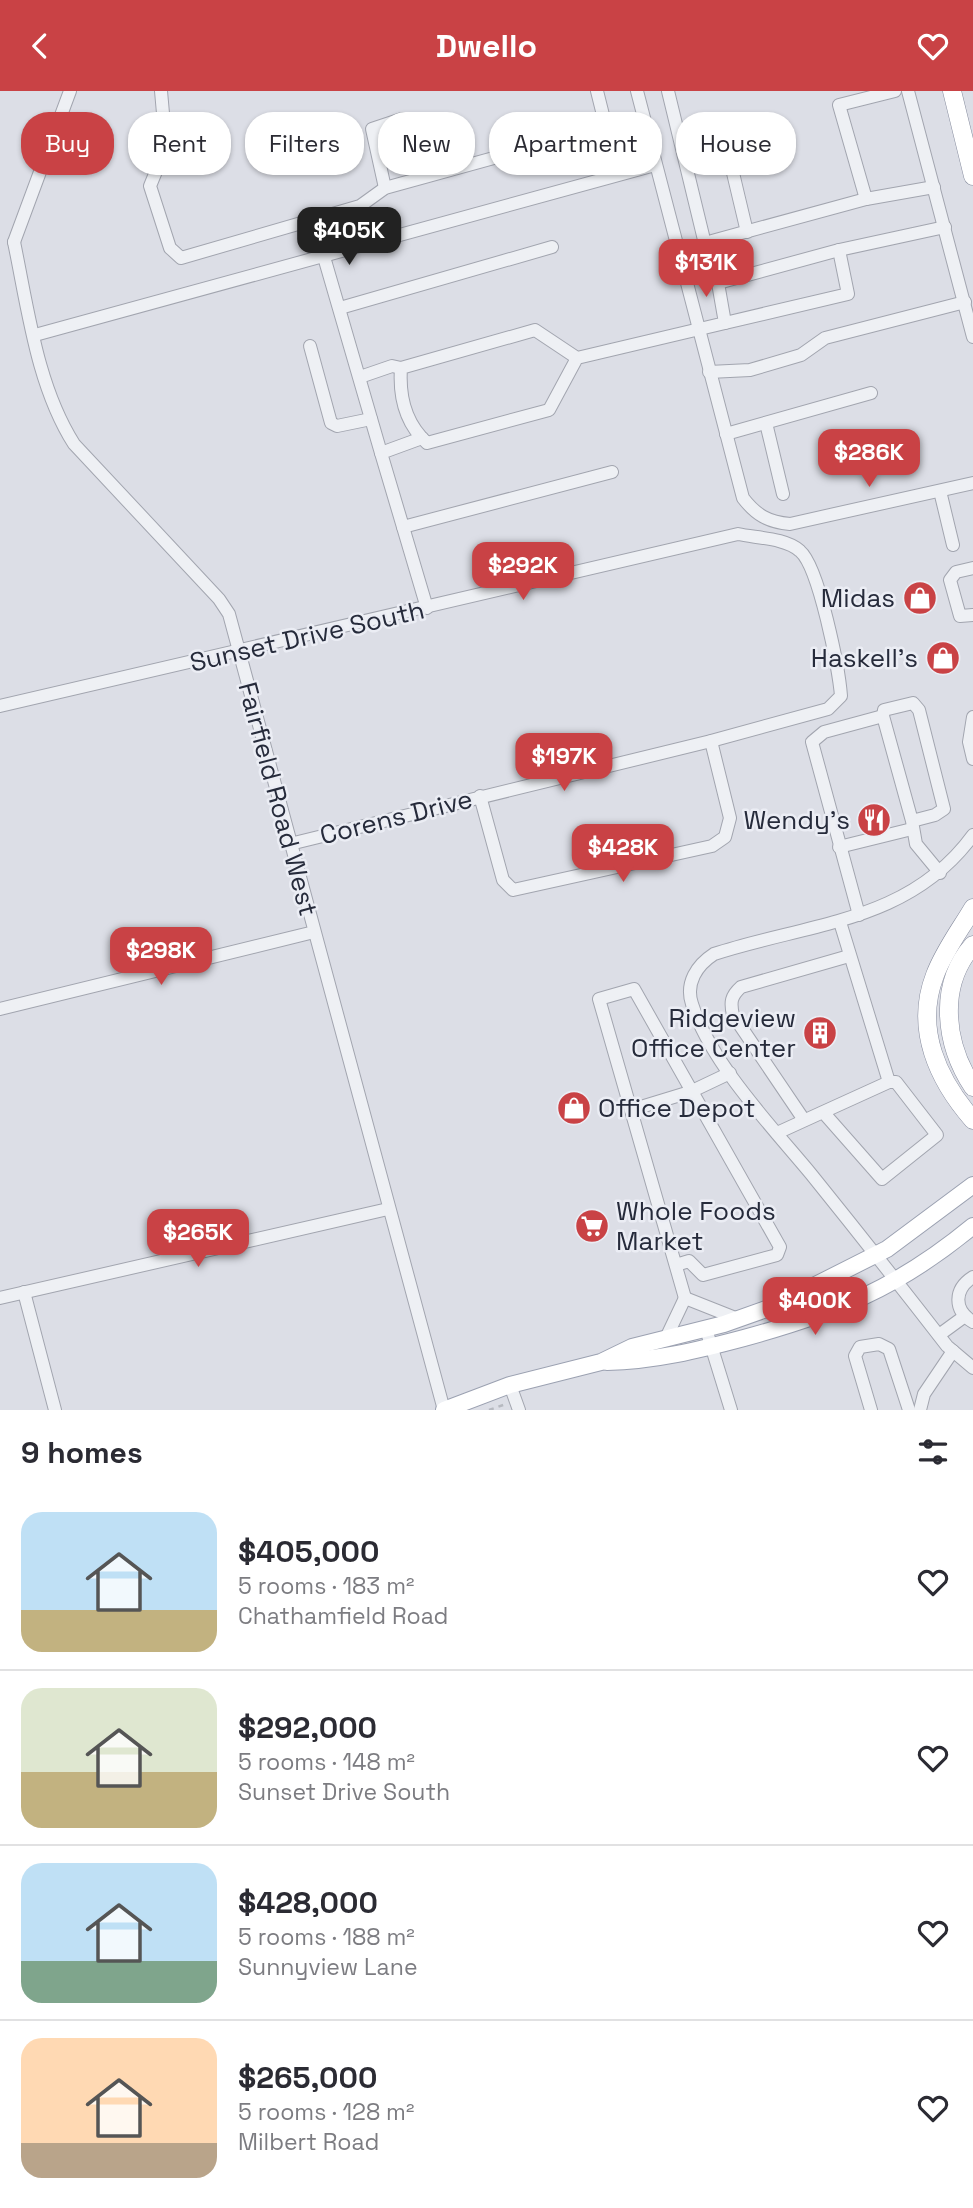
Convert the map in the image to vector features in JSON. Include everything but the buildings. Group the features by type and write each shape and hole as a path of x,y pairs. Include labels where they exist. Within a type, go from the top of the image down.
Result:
{"highway":[{"path":"951,91 973,176"},
{"path":"973,908 934,977 928,1014 930,1043 937,1070 973,1120"},
{"path":"973,945 959,967 947,1006 973,1087"}],"main road":[{"path":"444,1410 510,1385 601,1362 632,1347 706,1329 772,1307 877,1255 918,1229 973,1185"},
{"path":"601,1362 644,1361 713,1346 832,1312 898,1281 973,1226"}],"street":[{"path":"0,242 15,242 70,91"},
{"path":"161,91 166,147 150,186 170,248 181,258 360,206 385,188 606,127 597,91"},
{"path":"637,91 642,112"},
{"path":"668,91 706,248"},
{"path":"835,91 866,199"},
{"path":"839,105 895,91"},
{"path":"908,91 973,337"},
{"path":"378,127 372,129 378,156"},
{"path":"382,175 385,188"},
{"path":"34,335 622,175"},
{"path":"657,175 743,498 763,518 790,524 973,483"},
{"path":"733,175 747,232"},
{"path":"678,256 706,248 712,241 866,199 934,187"},
{"path":"725,323 718,283 839,250 945,227"},
{"name":"Fairfield Road West","path":"15,242 51,405 67,434 219,599 229,614 444,1410"},
{"path":"340,308 552,247"},
{"path":"401,368 399,392 415,432 427,443 549,410 577,358 672,334 698,332 848,294 839,250"},
{"path":"324,257 427,608"},
{"path":"709,372 750,370 801,355 825,338 965,302"},
{"path":"359,377 392,366 401,368 535,330 577,358"},
{"path":"310,346 331,423 337,426 371,419"},
{"path":"726,434 871,393"},
{"path":"766,423 783,493"},
{"path":"381,453 422,438"},
{"path":"403,527 612,472"},
{"path":"940,491 953,545"},
{"name":"Sunset Drive South","path":"0,706 738,534 792,545 811,564 840,673 841,696 828,709"},
{"path":"973,569 956,572 950,580 960,616 973,615"},
{"path":"839,847 912,825 944,809 917,705 909,703 884,710 883,716 912,825 916,845 940,873"},
{"name":"Corens Drive","path":"290,844 711,741 828,709"},
{"path":"859,915 811,742 824,732 883,716"},
{"path":"973,717 969,742 973,759"},
{"path":"480,796 502,880 513,890 712,846 725,837 730,818 711,741"},
{"path":"973,835 940,873 898,899 840,922 714,954 697,968 692,978 691,1002 730,1073 953,1352 973,1368"},
{"path":"840,922 889,1082"},
{"path":"0,1009 314,932"},
{"path":"804,1121 733,1015 730,1003 741,987 849,956"},
{"path":"666,1338 685,1297 599,999 634,989 780,1247 777,1255 703,1275 689,1261 676,1265"},
{"path":"631,1110 690,1092 730,1073"},
{"path":"777,1133 823,1111 889,1082 896,1082 937,1135 882,1179 823,1111"},
{"path":"0,1298 388,1209"},
{"path":"939,1335 969,1319 958,1295 961,1286 973,1277"},
{"path":"24,1292 55,1410"},
{"path":"685,1297 738,1319"},
{"path":"706,1329 730,1410"},
{"path":"871,1410 855,1356 860,1347 873,1344 889,1349 909,1410"},
{"path":"920,1410 924,1394 953,1352"},
{"path":"510,1385 519,1410"}],"place":[{"name":"Midas","path":"920,598"},
{"name":"Haskell's","path":"943,658"},
{"name":"Wendy's","path":"874,820"},
{"name":"Ridgeview Office Center","path":"820,1033"},
{"name":"Office Depot","path":"574,1108"},
{"name":"Whole Foods Market","path":"592,1226"}]}
